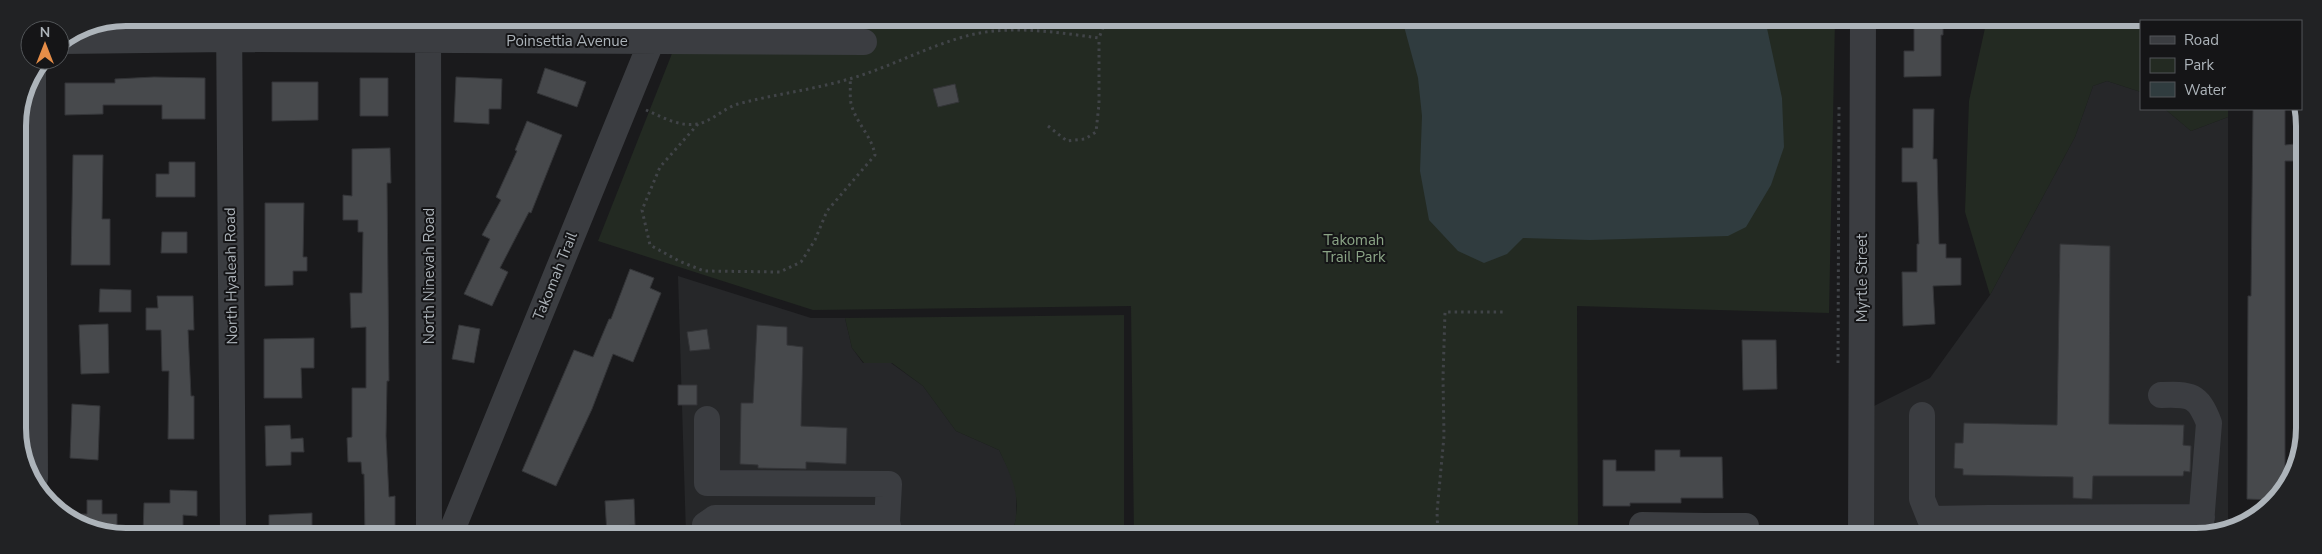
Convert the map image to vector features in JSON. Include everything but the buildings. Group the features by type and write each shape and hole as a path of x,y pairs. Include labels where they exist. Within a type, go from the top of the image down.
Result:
{"street":[{"name":"Myrtle Street","path":"1861,528 1863,26"},
{"name":"Poinsettia Avenue","path":"76,40 229,28 656,30 864,42"},
{"name":"North Hyaleah Road","path":"229,28 233,528"},
{"name":"North Ninevah Road","path":"428,29 429,528"},
{"name":"Takomah Trail","path":"453,528 656,30"},
{"path":"34,88 35,468"},
{"path":"1922,415 1922,499 1930,519 1988,527 2201,527 2209,422 2202,405 2187,394 2161,395"},
{"path":"707,419 707,528"},
{"path":"707,483 889,484 888,528"},
{"path":"707,528 715,518 881,518 887,528"},
{"path":"1642,525 1674,528"},
{"path":"1730,528 1746,526"}],"path":[{"path":"1048,126 1067,140 1085,139 1096,132 1099,104 1099,38 1104,26"},
{"path":"850,79 851,106 860,125 874,144 875,155 827,211 815,240 801,262 780,272 704,270 679,262 650,245 642,210 660,167 698,124 733,105 773,94 803,91 850,79 964,36 1003,31 1056,32 1099,38"},
{"path":"1838,363 1839,98"},
{"path":"645,110 678,123 698,124"},
{"path":"1438,528 1437,512 1444,436 1445,312 1506,312"}],"shaded area":[{"path":"2107,81 2140,92 2140,110 2166,110 2191,131 2228,117 2228,522 2202,528 1870,528 1872,407 1930,378 1990,295 2075,137 2093,86"},
{"path":"678,276 811,318 845,318 852,348 863,363 891,363 923,386 956,431 999,450 1016,484 1016,519 1014,528 686,528"}],"green space":[{"name":"Takomah Trail Park","path":"683,26 1835,26 1829,313 1577,306 1578,528 1134,528 1131,306 813,310 598,241"},
{"path":"1985,26 2140,26 2140,92 2107,81 2093,86 2075,137 1990,295 1965,212 1969,101"},
{"path":"2166,110 2228,110 2228,117 2191,131"},
{"path":"1124,315 1124,528 1014,528 1016,511 1015,491 999,450 956,431 923,386 892,363 864,363 852,348 845,318"}],"water":[{"path":"1404,26 1767,26 1782,98 1784,147 1771,185 1746,227 1728,236 1590,240 1523,238 1507,254 1484,263 1458,251 1429,220 1420,171 1422,116 1418,78"}]}
